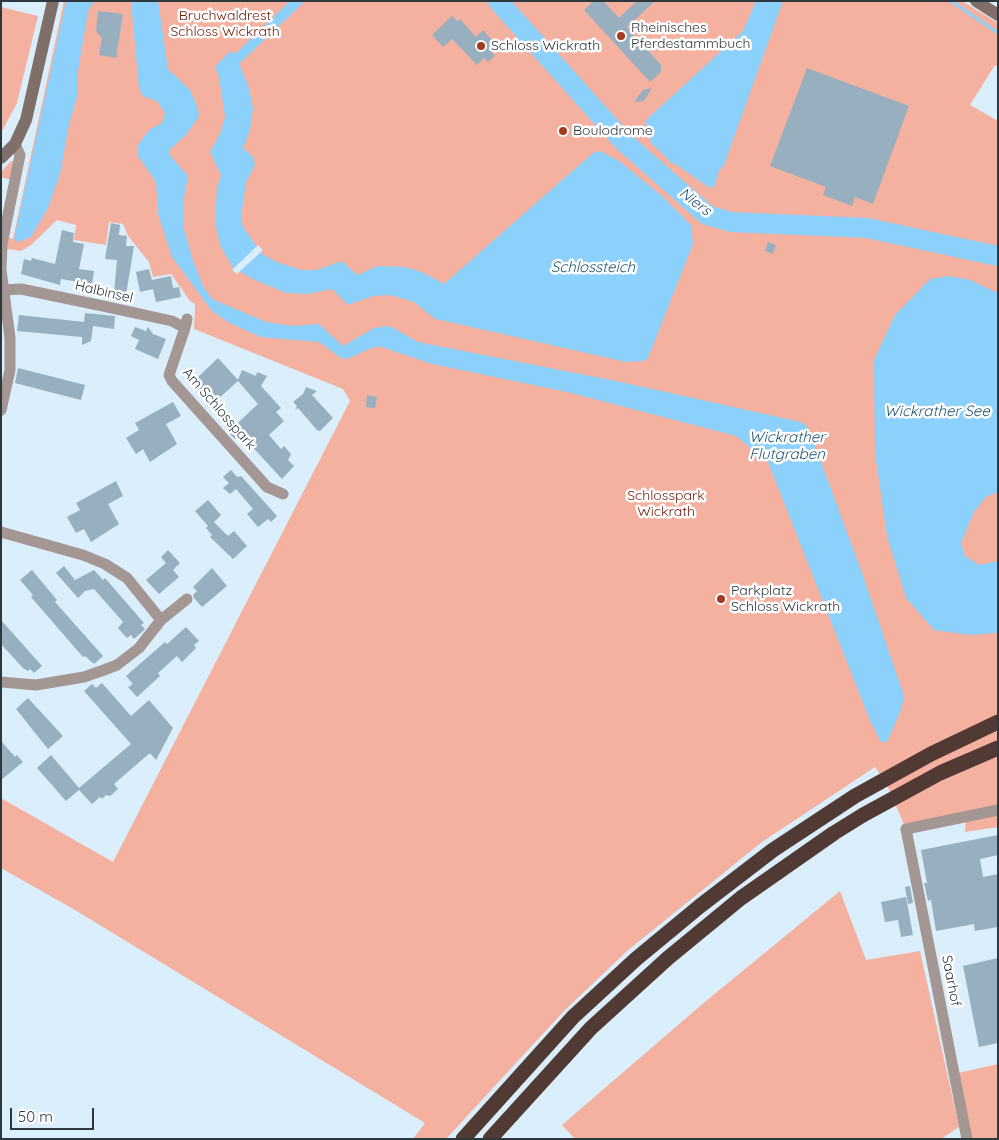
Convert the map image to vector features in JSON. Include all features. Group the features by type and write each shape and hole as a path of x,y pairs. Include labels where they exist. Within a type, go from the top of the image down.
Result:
{"highway":[{"path":"463,1139 573,1018 636,959 773,850 855,796 931,754 998,722"},
{"path":"490,1139 591,1028 668,958 741,898 834,832 863,815 940,773 998,748"}],"main road":[{"path":"1,158 15,144 26,120 33,97 53,1"},
{"path":"976,1 998,15"}],"street":[{"path":"1,410 10,370 5,290 1,269 2,244 20,155 15,144"},
{"name":"Halbinsel","path":"5,290 21,289 186,324"},
{"name":"Am Schlosspark","path":"186,324 170,375 172,381 268,487 283,494"},
{"path":"1,532 83,555 105,564 127,578 161,620"},
{"path":"1,682 36,685 84,677 111,668 139,648 161,620 187,599"},
{"name":"Saarhof","path":"967,1139 906,829 998,810"}],"green space":[{"name":"Schlosspark Wickrath","path":"64,1 962,1 998,23 998,67 995,65 970,105 998,121 998,827 965,832 966,818 906,829 886,783 875,767 762,842 627,951 563,1012 446,1139 413,1139 425,1123 75,910 1,868 1,798 113,862 350,401 343,389 194,329 195,304 190,301 171,274 153,277 149,262 128,236 123,224 109,222 106,245 74,240 76,225 57,220 31,245 21,251 7,249 8,237 13,239"},
{"path":"1,7 38,16 17,103 1,133"},
{"path":"11,161 14,161 11,180 1,177 1,172"},
{"path":"840,891 866,960 920,951 959,1127 941,1139 575,1139 562,1125 700,1006"},
{"path":"998,1064 998,1139 971,1139 958,1073"}],"water":[{"path":"66,1 94,1 88,11 77,77 77,97 69,124 60,174 48,208 31,237 18,242 14,239"},
{"name":"Wickrather Flutgraben","path":"131,1 158,1 168,69 190,90 198,109 199,114 196,121 185,136 169,150 169,154 188,176 184,197 184,229 193,261 204,288 212,299 266,322 292,326 319,324 343,346 374,328 390,326 418,342 621,382 801,422 808,427 861,570 904,696 901,710 887,742 881,742 871,723 768,462 736,436 567,392 432,364 382,347 374,347 347,359 341,358 319,342 260,337 228,322 212,311 172,257 158,214 156,182 138,156 138,145 149,130 162,123 165,113 157,101 143,96 139,89"},
{"name":"Schlossteich","path":"290,1 305,1 239,64 248,85 253,108 250,130 243,148 253,157 255,165 246,182 241,217 243,227 262,254 277,262 301,270 317,270 339,262 343,262 357,275 378,266 405,267 424,273 444,284 593,153 600,151 619,161 662,196 691,225 693,244 648,358 644,361 626,362 435,319 414,302 390,295 373,296 348,305 332,289 307,294 286,293 233,268 220,245 215,222 217,187 221,175 210,152 220,134 225,117 219,77 215,67 232,51 235,54"},
{"path":"756,1 783,1 724,165 719,170 715,185 711,188 674,163 671,164 652,144 647,133 646,120 743,31"},
{"name":"Wickrather See","path":"949,276 970,280 998,293 998,492 986,497 974,512 961,543 965,556 979,565 998,561 998,632 995,633 970,635 934,630 906,598 887,536 875,453 874,360 895,315 930,279"}],"pier":[{"path":"258,245 263,250 237,274 232,270"}],"building":[{"name":"Rheinisches Pferdestammbuch","path":"593,1 603,1 619,18 637,1 655,1 627,27 661,65 661,72 650,82 584,10"},
{"path":"98,11 123,14 116,58 99,55 102,38 96,31"},
{"path":"452,16 457,21 460,19 476,37 483,30 497,46 491,51 495,56 488,62 484,58 477,65 452,39 443,47 432,35"},
{"path":"807,68 909,106 873,204 855,197 852,206 823,195 826,187 770,166"},
{"path":"652,88 644,101 634,102 643,90"},
{"path":"111,223 120,225 119,235 127,236 126,246 134,246 126,295 114,292 117,260 105,259"},
{"path":"62,230 74,233 73,242 84,244 79,269 94,271 92,284 61,279 60,285 21,274 24,259 31,261 32,258 55,264"},
{"path":"768,242 776,245 773,254 765,251"},
{"path":"149,269 152,280 171,276 173,288 179,287 181,297 156,302 153,289 140,292 136,272"},
{"path":"85,313 115,316 114,329 93,326 91,341 82,345 82,337 17,331 19,315 84,322"},
{"path":"135,327 146,331 148,327 153,334 166,339 158,359 135,349 139,340 131,336"},
{"path":"218,358 238,380 242,370 256,376 257,372 267,376 261,386 281,408 276,412 284,421 269,435 281,449 284,446 291,454 288,460 294,466 282,479 247,441 245,442 238,436 235,439 228,432 258,404 238,381 218,399 212,392 207,396 202,391 197,391 199,386 194,381"},
{"path":"18,368 85,385 81,400 15,383"},
{"path":"306,387 317,391 312,395 333,418 320,431 298,408 295,410 297,406 293,402 303,394"},
{"path":"367,395 377,397 375,408 366,407"},
{"path":"173,402 181,416 166,424 177,444 150,462 143,449 136,454 126,438 139,430 135,423"},
{"path":"231,470 237,477 241,476 277,516 271,522 268,519 258,527 247,514 253,509 236,489 230,494 223,488 229,483 223,477"},
{"path":"116,481 123,496 108,504 119,524 91,542 84,529 76,533 67,517 80,510 76,503"},
{"path":"208,500 221,515 214,522 228,536 234,531 247,546 233,559 210,537 212,535 206,528 208,526 195,511"},
{"path":"168,550 180,563 173,570 179,577 159,594 146,580 166,563 161,557"},
{"path":"64,566 75,580 94,570 103,580 105,578 144,623 141,625 145,629 134,639 131,635 127,638 118,628 123,622 94,589 85,591 78,598 56,573"},
{"path":"212,568 227,586 202,607 194,598 193,595 197,591 193,587"},
{"path":"32,570 57,600 55,602 103,656 94,664 85,656 83,657 31,597 33,595 20,580"},
{"path":"1,620 42,666 34,673 30,669 28,671 23,668 1,644"},
{"path":"186,627 199,641 194,645 196,648 182,662 177,656 158,673 160,676 137,697 128,687 133,684 126,676 165,642 167,644"},
{"path":"102,683 131,716 149,700 173,728 156,760 150,753 114,784 118,789 110,796 106,795 102,799 100,797 92,804 79,790 66,801 37,768 51,755 79,788 131,744 84,691 92,684 96,688"},
{"path":"28,698 63,736 48,749 16,709"},
{"path":"1,741 15,757 17,755 23,762 1,780"},
{"path":"998,835 998,855 980,859 983,877 998,874 998,927 975,931 974,924 936,931 931,900 928,901 924,883 927,883 921,850"},
{"path":"910,886 913,903 908,904 905,887"},
{"path":"906,897 913,935 901,937 898,920 885,922 881,902"},
{"path":"998,958 998,1043 979,1047 963,966"}],"waterway":[{"name":"Niers","path":"498,1 623,141 707,215 731,222 867,228 998,256"},
{"path":"951,1 998,33"}],"place":[{"name":"Rheinisches Pferdestammbuch","path":"621,36"},
{"name":"Schloss Wickrath","path":"481,46"},
{"name":"Boulodrome","path":"563,131"},
{"name":"Parkplatz Schloss Wickrath","path":"721,599"}],"park label":[{"name":"Bruchwaldrest Schloss Wickrath","path":"225,24"}]}
